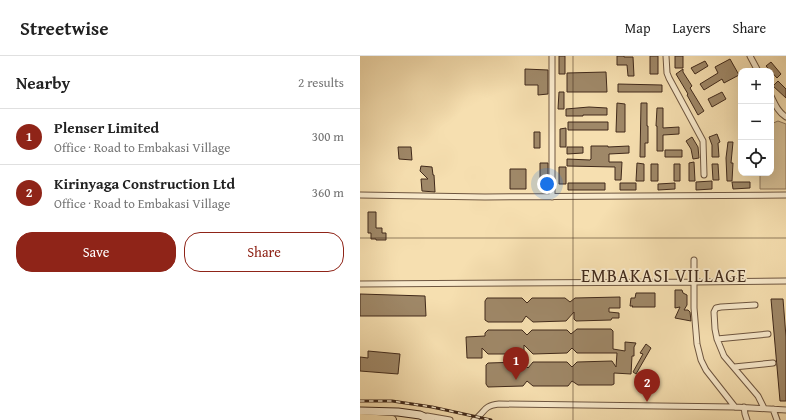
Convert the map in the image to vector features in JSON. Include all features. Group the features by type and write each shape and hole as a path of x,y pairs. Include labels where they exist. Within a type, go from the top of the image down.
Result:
{"main road":[{"path":"360,410 420,415 431,420"},
{"path":"360,418 392,420"}],"street":[{"path":"552,56 552,197"},
{"path":"666,56 667,74 703,141 704,175"},
{"path":"750,56 756,68"},
{"path":"774,102 778,110 786,117"},
{"path":"360,195 485,197 786,195"},
{"path":"694,260 694,308 701,360 706,370 735,407"},
{"path":"360,284 786,281"},
{"path":"755,305 721,307 716,308 714,312 717,339 724,356 758,396 764,408"},
{"path":"717,339 768,334"},
{"path":"734,367 773,363"},
{"path":"474,420 479,417 484,409 491,405 499,404 744,407 786,410"},
{"path":"744,407 747,420"},
{"path":"773,409 777,420"},
{"path":"420,415 450,420"}],"shaded area":[{"path":"778,121 786,124 786,189 760,189 760,176 774,176 774,123"}],"building":[{"path":"559,56 565,56 565,74 559,74"},
{"path":"617,56 633,57 634,76 628,76 627,65 617,65"},
{"path":"650,56 658,56 658,74 650,74"},
{"path":"675,56 683,56 683,68 675,68"},
{"path":"730,59 738,76 724,83 722,79 704,90 700,84 718,73 715,67"},
{"path":"705,61 708,66 695,74 691,68"},
{"path":"771,62 781,74 777,78 774,75 774,68 768,68 766,66"},
{"path":"525,69 548,70 548,94 538,95 538,85 525,85"},
{"path":"683,69 683,72 692,86 690,88 704,111 698,115 676,74"},
{"path":"606,72 607,92 567,92 567,73"},
{"path":"778,81 786,89 786,98 774,87"},
{"path":"618,84 662,85 662,92 618,92"},
{"path":"559,92 564,92 564,109 558,109"},
{"path":"722,92 726,99 712,107 708,99"},
{"path":"617,103 625,104 625,132 616,132"},
{"path":"641,103 647,103 648,143 645,143 645,157 640,157"},
{"path":"589,107 607,108 607,115 566,116 566,109"},
{"path":"657,108 663,108 663,128 679,127 679,134 663,135 663,151 657,151"},
{"path":"568,122 608,122 608,130 568,130"},
{"path":"566,128 566,147 560,147 560,129"},
{"path":"534,132 540,132 540,148 534,148"},
{"path":"717,134 720,142 718,143 719,157 712,157 712,145 709,137"},
{"path":"692,137 698,147 699,158 693,159 691,149 686,141"},
{"path":"728,142 733,142 731,163 733,163 732,181 727,181 726,158"},
{"path":"591,146 629,146 629,153 609,154 609,162 622,162 621,180 615,180 615,167 567,166 567,159 590,160"},
{"path":"398,147 411,147 412,160 399,159"},
{"path":"567,147 583,147 583,153 567,154"},
{"path":"665,150 682,150 682,157 665,157"},
{"path":"694,162 695,181 689,181 689,163"},
{"path":"540,163 548,163 548,178 540,178"},
{"path":"637,163 644,164 644,181 636,181"},
{"path":"651,164 658,164 658,181 651,181"},
{"path":"674,164 680,164 680,181 674,181"},
{"path":"712,164 718,164 719,180 713,180"},
{"path":"421,166 432,167 435,192 422,191 421,179 428,179 420,171"},
{"path":"559,167 566,167 566,184 559,184"},
{"path":"510,169 526,169 526,189 510,189"},
{"path":"712,181 712,189 696,190 696,182"},
{"path":"732,182 750,182 750,188 733,189"},
{"path":"568,183 605,183 605,190 568,190"},
{"path":"620,183 636,183 636,190 620,190"},
{"path":"675,183 675,189 658,190 658,184"},
{"path":"368,212 376,212 376,228 382,228 382,233 386,233 386,240 371,239 371,233 368,233"},
{"path":"675,290 682,290 683,293 687,295 687,305 684,310 688,310 690,312 691,321 675,318 680,307 675,308"},
{"path":"636,293 655,293 655,307 630,306 631,298 635,298"},
{"path":"360,294 425,296 426,316 360,316"},
{"path":"620,297 620,308 609,308 609,312 619,313 619,318 612,318 611,320 576,321 574,319 574,312 566,321 533,322 526,316 522,322 488,322 485,320 485,301 487,298 522,298 527,303 532,298 565,298 570,302 575,298"},
{"path":"771,299 783,299 786,337 786,401 780,401"},
{"path":"577,329 611,329 613,331 613,349 625,351 625,342 636,343 634,347 634,356 632,356 631,374 614,373 614,384 612,385 578,385 572,381 568,386 533,386 527,381 523,386 488,387 486,384 486,365 488,363 522,362 528,368 533,362 567,362 572,367 577,362 612,361 616,367 617,353 577,353 572,348 567,353 533,354 524,345 524,352 522,354 488,354 482,348 482,358 467,358 466,337 485,336 485,333 488,330 522,330 527,335 532,330 567,330 571,334"},
{"path":"646,344 651,348 636,374 633,372 643,354 640,353"},
{"path":"368,351 400,354 398,374 360,371 360,357 368,358"}],"railway":[{"path":"360,401 392,401 432,407 491,420"}],"place":[{"name":"Plenser Limited","path":"516,380"},
{"name":"Kirinyaga Construction Ltd","path":"647,402"}],"district":[{"name":"EMBAKASI VILLAGE","path":"664,275"}]}
